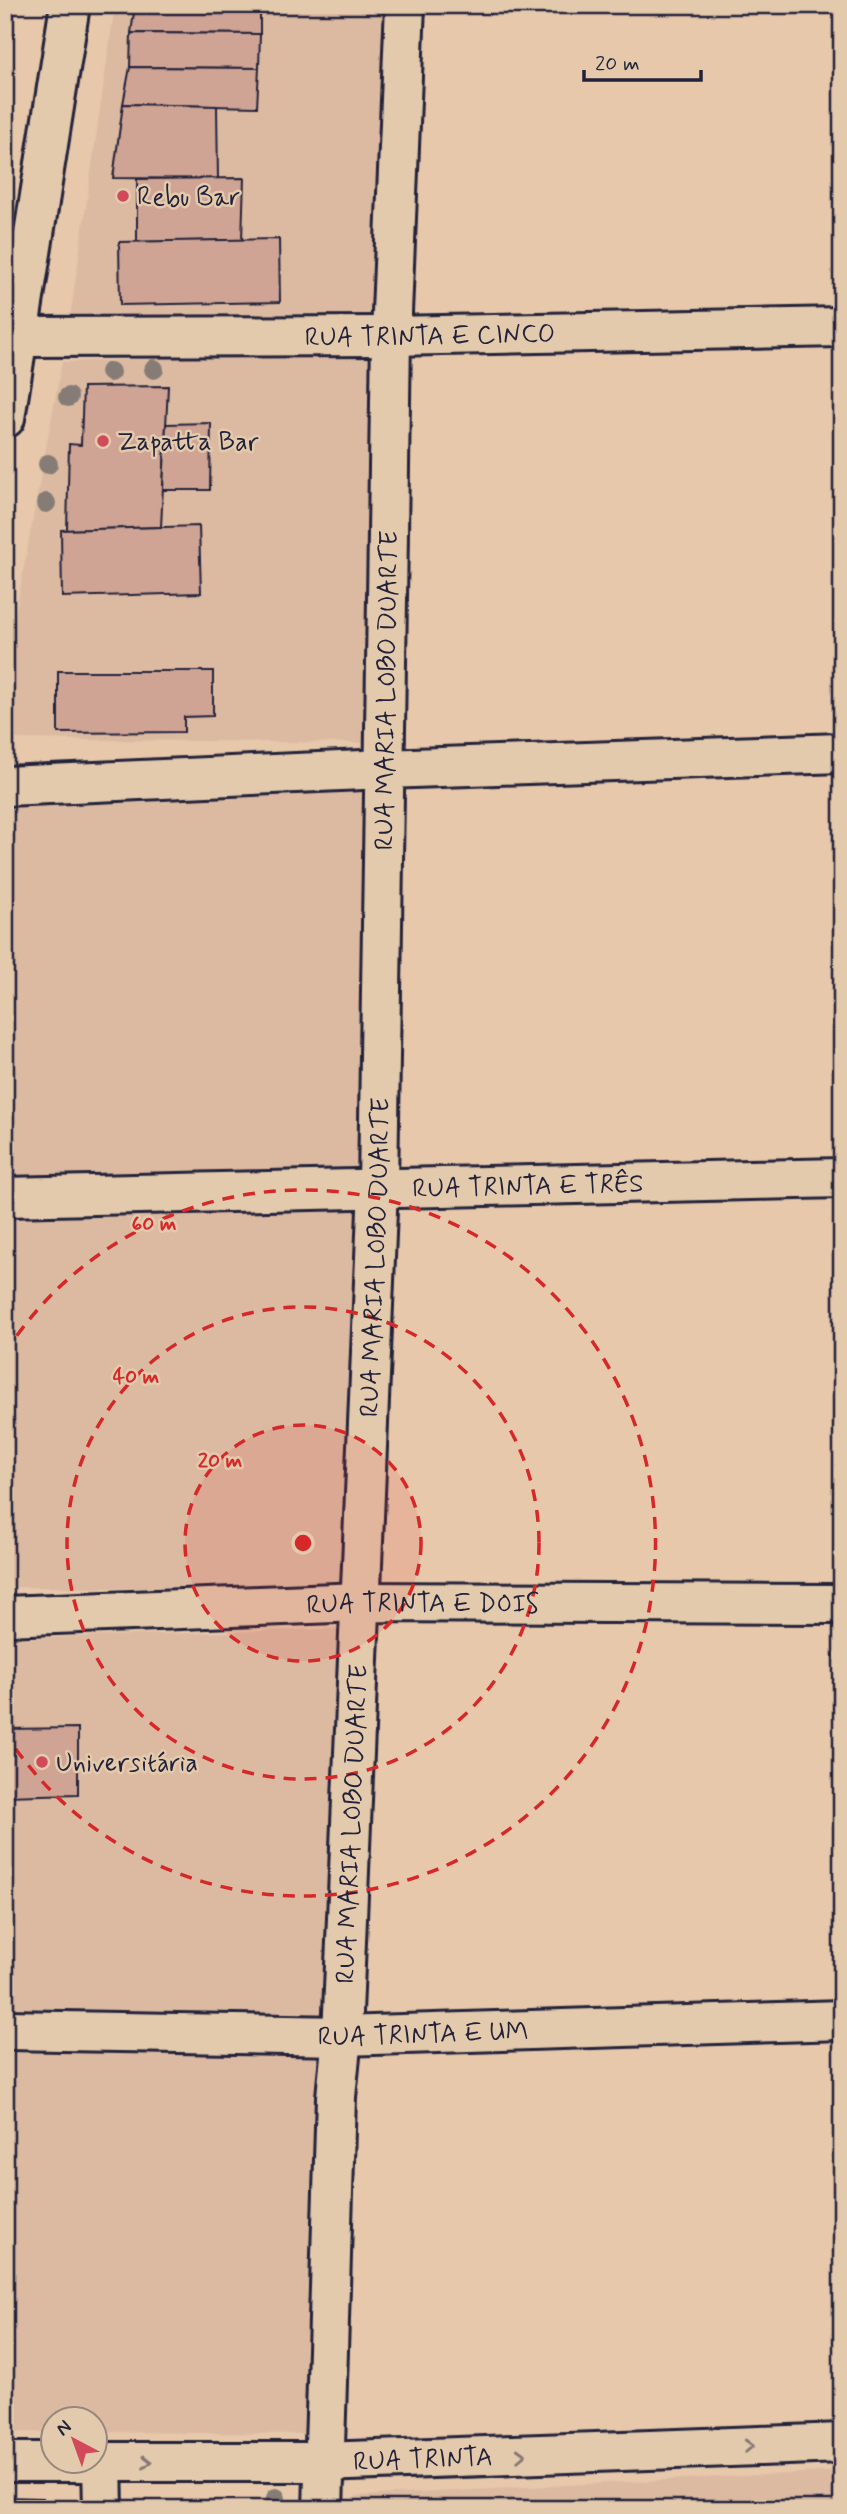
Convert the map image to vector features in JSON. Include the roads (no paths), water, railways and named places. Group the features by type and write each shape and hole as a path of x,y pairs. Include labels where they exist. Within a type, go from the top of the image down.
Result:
{"street":[{"path":"5,418 70,5"},
{"name":"RUA MARIA LOBO DUARTE","path":"323,2509 335,2097 342,2036 377,1187 391,336 405,5"},
{"name":"RUA TRINTA E CINCO","path":"19,337 391,336 842,327"},
{"path":"5,786 842,753"},
{"name":"RUA TRINTA E TRÊS","path":"5,1197 842,1178"},
{"name":"RUA TRINTA E DOIS","path":"5,1616 360,1602 842,1604"},
{"name":"RUA TRINTA E UM","path":"5,2030 342,2036 842,2020"},
{"name":"RUA TRINTA","path":"108,2462 323,2462 842,2442"},
{"name":"RUA TRINTA","path":"5,2462 38,2462"},
{"path":"102,2476 103,2509"}],"place":[{"name":"Rebu Bar","path":"123,196"},
{"name":"Zapatta Bar","path":"103,441"},
{"name":"Universitária","path":"42,1762"}]}
